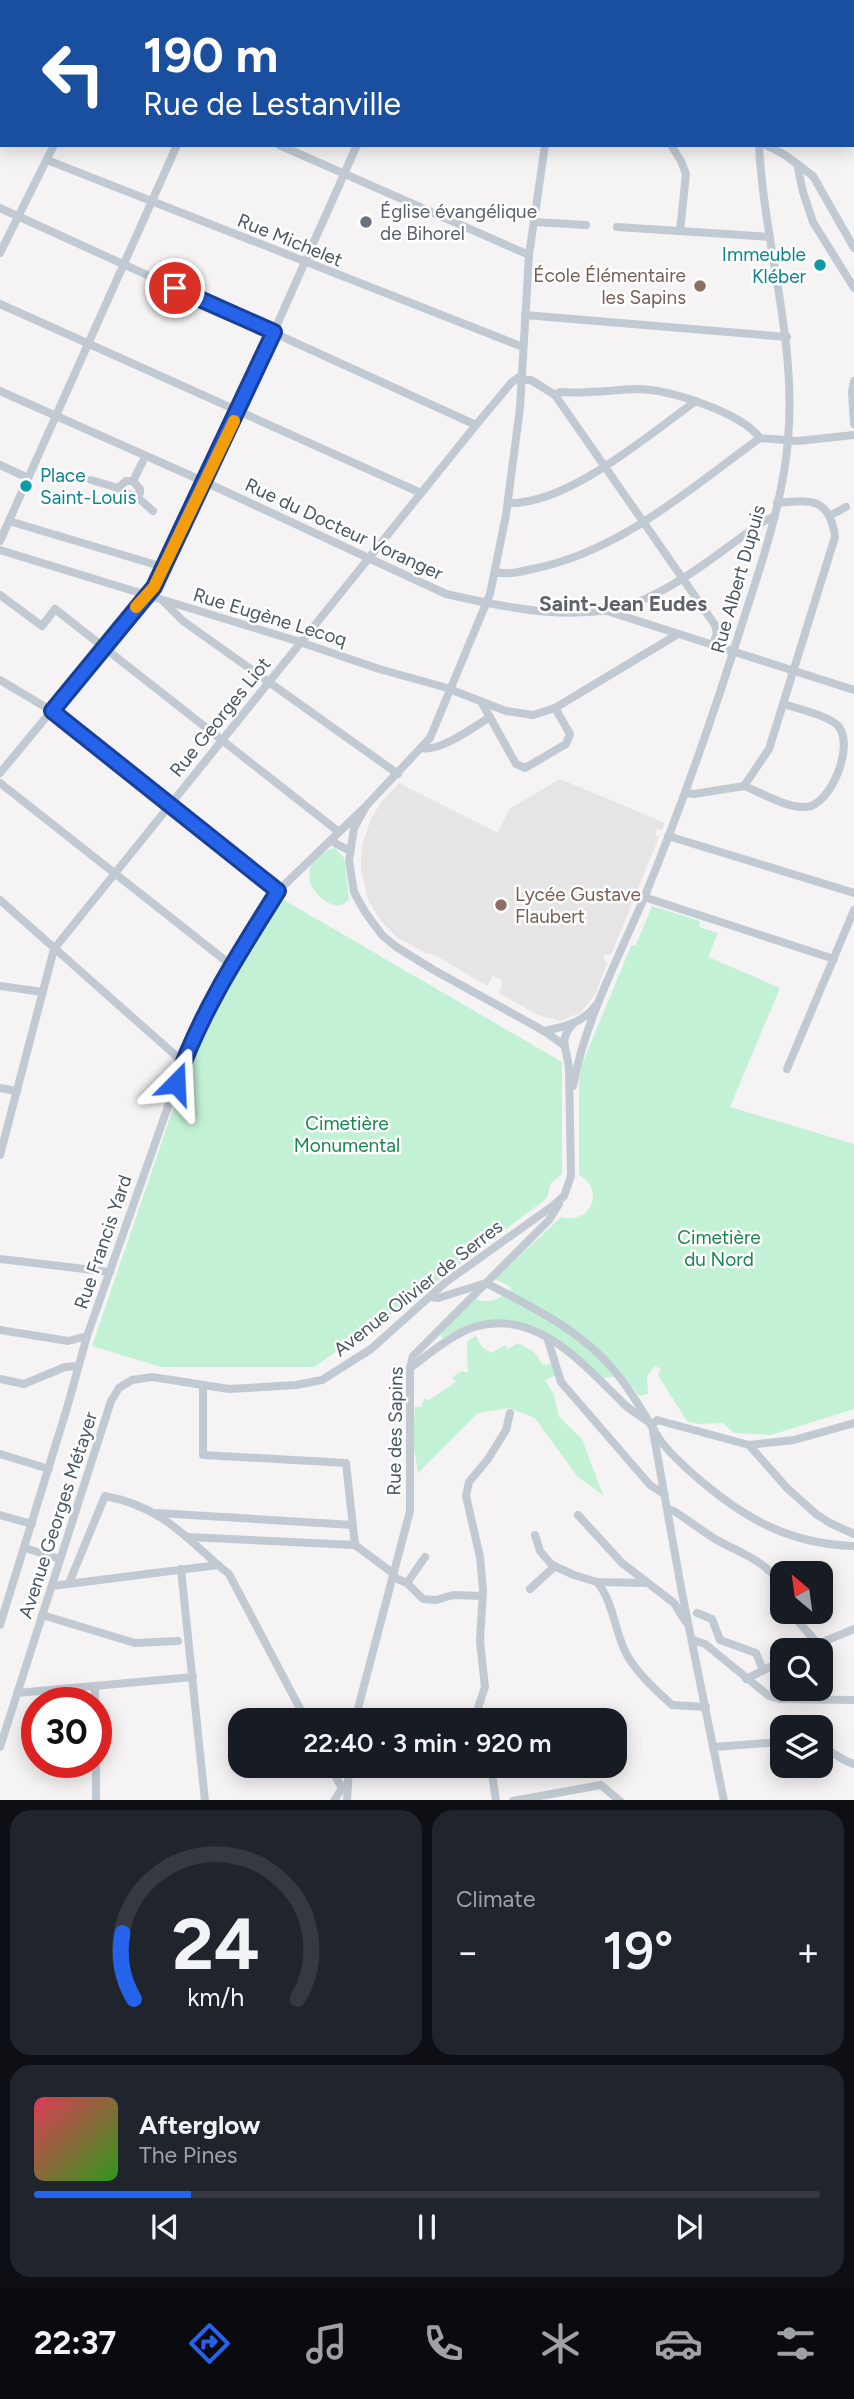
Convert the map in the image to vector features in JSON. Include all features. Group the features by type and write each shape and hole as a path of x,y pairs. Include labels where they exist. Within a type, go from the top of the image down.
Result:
{"street":[{"path":"0,253 53,147"},
{"path":"0,541 176,147"},
{"path":"283,147 529,255"},
{"path":"0,773 154,587 239,410 356,147"},
{"path":"545,147 529,255 520,408 508,503 495,572 430,738 366,806 354,830 350,873 355,892 365,912 382,935 395,946 544,1031 565,1046 578,1045 587,1036"},
{"path":"672,147 686,174 680,231"},
{"name":"Rue Albert Dupuis","path":"570,1102 578,1061 600,999 687,793 734,651 778,503 788,439 786,337 759,147"},
{"path":"769,147 813,176 854,248"},
{"name":"Rue Michelet","path":"47,160 523,347"},
{"path":"797,164 813,222 854,288"},
{"path":"0,208 476,425"},
{"path":"534,222 586,225"},
{"path":"617,227 770,237"},
{"path":"0,304 421,493"},
{"path":"525,315 786,337"},
{"path":"522,377 555,395 718,629 713,645"},
{"name":"Rue Georges Liot","path":"0,1155 54,948 476,425 511,383 522,377"},
{"path":"854,381 854,424"},
{"path":"555,395 560,392 639,389 696,401 755,431 760,438"},
{"name":"Rue du Docteur Voranger","path":"0,391 446,594 485,603 559,612 606,610"},
{"path":"508,503 554,493 579,482 696,401"},
{"path":"495,572 527,570 572,559 618,538 760,438 798,441 854,435"},
{"path":"133,481 145,457"},
{"path":"2,466 28,478"},
{"path":"91,480 136,496 153,511"},
{"path":"118,488 126,481 133,481 140,489 136,496"},
{"path":"744,786 769,749 835,537 831,515 816,502 801,500 778,503"},
{"path":"831,515 846,507"},
{"path":"606,610 646,599 683,578 764,521 774,517"},
{"path":"9,521 163,566"},
{"name":"Rue Eugène Lecoq","path":"0,550 300,642 450,690 506,711 533,715 555,708"},
{"path":"0,595 42,626 55,609 340,830 354,830"},
{"path":"163,601 183,621 398,774"},
{"path":"183,621 187,608"},
{"path":"606,610 854,690"},
{"path":"482,703 516,764 525,768 566,744 570,734 555,708 678,634"},
{"path":"0,680 52,711 280,890"},
{"path":"687,793 744,786 802,807 813,806 828,794 845,751 844,737 833,721 784,704"},
{"path":"423,748 429,750 443,744 490,718"},
{"path":"0,783 231,965"},
{"name":"Rue Francis Yard","path":"0,1625 87,1336 183,1062 203,1016 231,965 280,890 366,806"},
{"path":"668,836 854,893"},
{"path":"331,841 350,851"},
{"path":"644,897 834,958"},
{"path":"0,900 183,1062"},
{"path":"787,1069 854,910"},
{"path":"0,986 43,992"},
{"name":"Rue Albert Dupuis","path":"544,1031 573,1024 586,1017 600,999"},
{"name":"Rue Albert Dupuis","path":"565,1046 565,1033 573,1024"},
{"path":"564,1196 571,1176 569,1055 565,1046"},
{"path":"0,1088 17,1091"},
{"name":"Rue des Sapins","path":"358,1708 410,1510 410,1368 413,1356 439,1327 549,1220 564,1196"},
{"name":"Avenue Olivier de Serres","path":"132,1380 152,1377 229,1390 296,1385 321,1380 371,1349 474,1260 564,1196"},
{"path":"0,1259 110,1272"},
{"path":"430,1297 438,1298 486,1283 560,1323 583,1340 613,1369 661,1441 689,1470 751,1518 783,1533 824,1545 854,1546"},
{"path":"410,1368 455,1336 474,1327 496,1324 522,1326 547,1337 583,1363 622,1402 652,1424 724,1800"},
{"path":"0,1330 68,1341 87,1336"},
{"path":"547,1337 561,1382 650,1485 664,1494"},
{"path":"0,1379 24,1384 65,1367 78,1366"},
{"name":"Avenue Georges Métayer","path":"0,1747 111,1401 119,1388 132,1380"},
{"path":"203,1386 203,1455 346,1462 355,1545"},
{"path":"478,1708 485,1686 480,1641 483,1590 480,1558 466,1496 469,1482 488,1459 506,1430 510,1413"},
{"path":"652,1424 657,1420 749,1445 794,1440 854,1423"},
{"path":"749,1445 787,1488 816,1514 854,1534"},
{"path":"0,1454 49,1468"},
{"path":"69,1583 105,1496 129,1500 158,1513 229,1574 300,1708"},
{"path":"668,1509 770,1571"},
{"path":"158,1513 353,1525"},
{"path":"0,1515 32,1524"},
{"path":"578,1515 622,1563 674,1603 691,1630"},
{"path":"535,1535 540,1551 555,1566 597,1582 647,1583"},
{"path":"187,1537 355,1545 407,1583 423,1599 436,1600 453,1595 481,1596"},
{"path":"25,1548 60,1559"},
{"path":"407,1583 425,1557"},
{"path":"52,1586 218,1565"},
{"path":"530,1589 555,1566"},
{"path":"181,1569 205,1800"},
{"path":"597,1582 607,1594 628,1657 653,1687 672,1705 706,1707"},
{"path":"0,1586 11,1590"},
{"path":"697,1613 712,1619 720,1640 756,1653 763,1670"},
{"path":"42,1615 135,1643 178,1641"},
{"path":"800,1624 813,1638"},
{"path":"832,1638 854,1629"},
{"path":"693,1640 705,1643 769,1696 779,1699 854,1700"},
{"path":"747,1679 770,1667"},
{"path":"17,1693 193,1677"},
{"path":"713,1747 770,1743"},
{"path":"833,1753 854,1764"},
{"path":"96,1778 96,1800"},
{"path":"338,1778 347,1800"},
{"path":"335,1800 344,1788 346,1778"},
{"path":"493,1778 496,1800"},
{"path":"518,1800 601,1785 619,1800"}],"shaded area":[{"name":"Lycée Gustave Flaubert","path":"560,779 665,823 662,830 657,829 655,835 659,837 611,955 605,954 603,959 607,963 596,993 580,1013 560,1021 538,1015 499,993 503,981 493,976 487,986 435,955 398,938 381,921 368,899 361,858 362,845 371,819 381,802 399,783 498,833 509,809"}],"green space":[{"path":"335,848 344,858 349,899 336,906 316,893 309,876 315,859"},
{"name":"Cimetière Monumental","path":"284,900 562,1062 562,1174 551,1183 547,1198 439,1280 314,1367 161,1367 92,1346 187,1068 232,973 279,901"},
{"name":"Cimetière du Nord","path":"652,906 700,921 699,927 718,933 708,957 780,988 730,1107 854,1144 854,1409 771,1435 734,1433 723,1423 698,1424 687,1421 658,1375 661,1369 655,1366 647,1376 648,1394 639,1396 623,1375 604,1378 561,1342 530,1325 495,1321 470,1325 443,1338 438,1332 476,1299 491,1301 508,1292 512,1288 495,1279 561,1217 580,1216 591,1205 592,1189 579,1175 579,1078 582,1064 631,946 636,945"},
{"path":"476,1336 482,1347 491,1353 506,1345 508,1349 518,1343 534,1352 543,1365 555,1363 557,1375 545,1380 554,1395 559,1417 582,1439 603,1495 577,1476 535,1418 510,1408 478,1413 418,1473 413,1441 415,1407 421,1407 424,1399 429,1400 456,1382 452,1377 462,1371 468,1373 467,1341"}],"slow traffic":[{"path":"136,607 154,587 234,421"}],"place":[{"name":"Église évangélique de Bihorel","path":"366,222"},
{"name":"Immeuble Kléber","path":"820,265"},
{"name":"École Élémentaire les Sapins","path":"700,286"},
{"name":"Place Saint-Louis","path":"26,486"},
{"name":"Lycée Gustave Flaubert","path":"501,905"}],"district":[{"name":"Saint-Jean Eudes","path":"623,603"}],"route":[{"path":"175,288 274,332 154,587 52,711 278,891 216,991 176,1083"}]}
